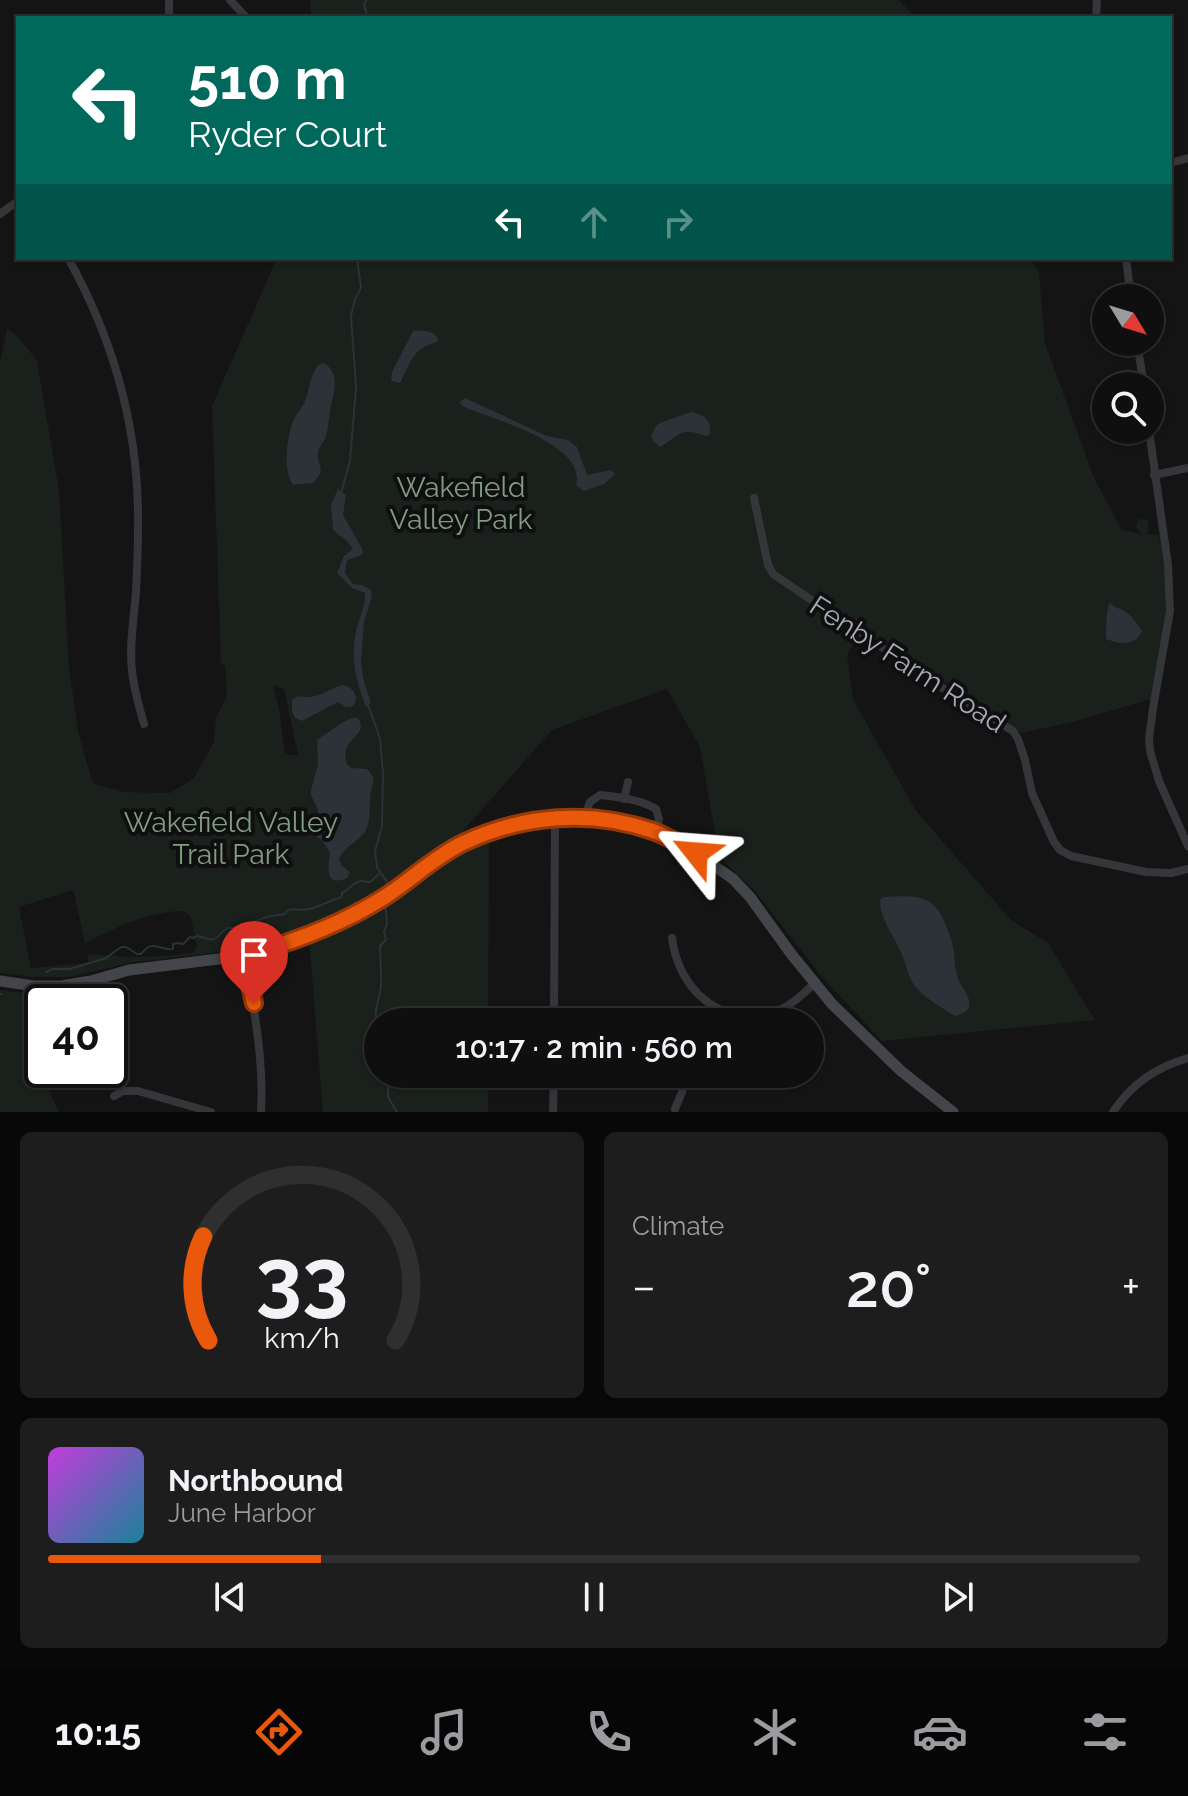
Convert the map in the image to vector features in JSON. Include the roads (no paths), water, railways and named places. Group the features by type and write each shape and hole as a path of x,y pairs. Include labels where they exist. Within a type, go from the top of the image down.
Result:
{"street":[{"path":"230,0 245,16"},
{"path":"69,260 108,345 121,387 132,442 138,530 131,660 144,724"},
{"path":"1126,260 1129,284"},
{"path":"1151,444 1168,565 1170,611 1154,702 1150,751 1159,781 1188,846"},
{"path":"1154,475 1188,468"},
{"name":"Fenby Farm Road","path":"754,498 768,565 773,574 1016,734 1032,793 1060,850 1071,856 1155,873 1188,869"},
{"path":"624,799 628,782"},
{"path":"585,816 595,797 604,795 624,799 656,809 659,819 656,831"},
{"path":"0,981 61,986 129,970 243,956 285,945 385,897 462,844 518,824 585,816 656,831 696,853 733,879 832,1004 939,1108 953,1112"},
{"path":"554,1008 555,819"},
{"path":"672,938 677,963 685,980 712,1005 734,1014 774,1012 815,983"},
{"path":"243,956 257,1028 261,1112"},
{"path":"1113,1112 1142,1079 1166,1065 1188,1058"},
{"path":"553,1112 554,1088"},
{"path":"675,1109 683,1088"},
{"path":"114,1096 128,1090 138,1091 211,1112"}],"waterway":[{"path":"366,0 364,5 367,16"},
{"path":"341,493 350,461 356,387 351,316 361,288 357,260"},
{"path":"368,705 380,739 382,826 375,851 377,867 387,882 385,891"},
{"path":"46,972 70,969 106,958 121,947 141,954 153,946 173,949 173,944 183,944 190,937 214,940 227,928 285,914 288,910 306,910 342,897 342,893 356,882 370,882 379,874"},
{"path":"377,1008 381,986 380,946 386,940 385,902"},
{"path":"388,1088 388,1097 397,1112"}],"park label":[{"name":"Wakefield Valley Park","path":"461,503"},
{"name":"Wakefield Valley Trail Park","path":"231,838"}]}
